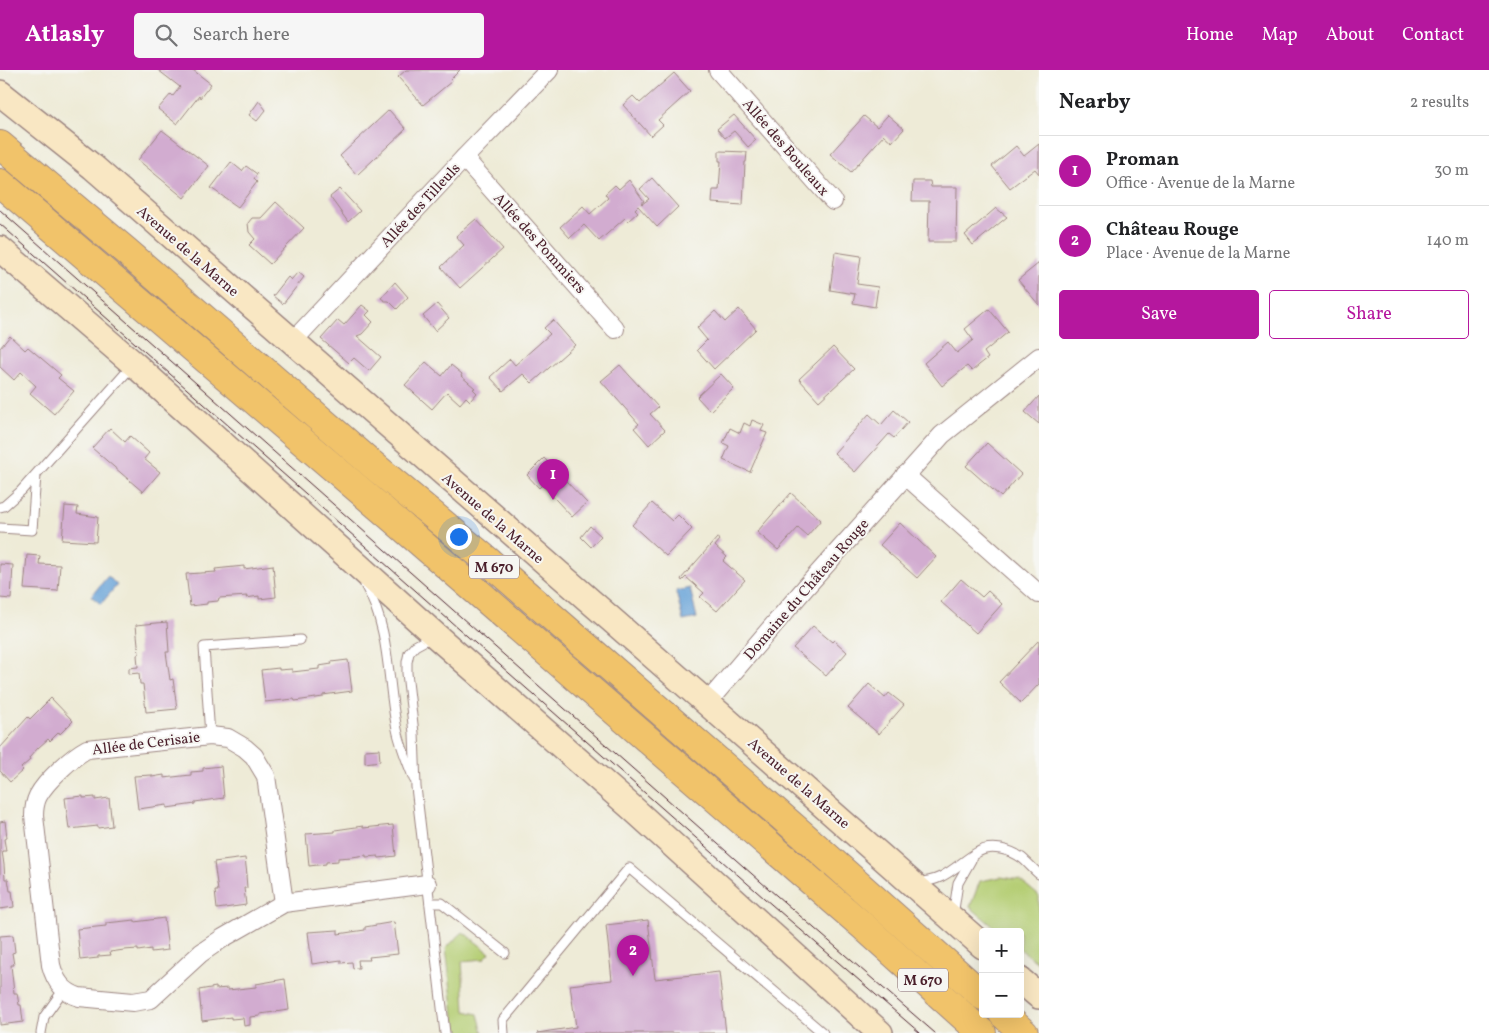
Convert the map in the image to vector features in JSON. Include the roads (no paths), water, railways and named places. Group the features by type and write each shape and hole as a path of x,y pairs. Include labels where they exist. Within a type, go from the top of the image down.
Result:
{"main road":[{"name":"M 670","path":"0,145 373,465 488,561 804,836 979,992"},
{"name":"M 670","path":"0,183 406,529 863,926 982,1033"},
{"path":"1008,1018 1024,1033"}],"street":[{"name":"Allée des Tilleuls","path":"292,342 464,158 550,70"},
{"name":"Allée des Bouleaux","path":"718,70 833,201"},
{"name":"Avenue de la Marne","path":"0,93 93,167 979,943"},
{"name":"Allée des Pommiers","path":"464,158 616,329"},
{"path":"0,249 134,364 435,635 630,806 880,1033"},
{"name":"Domaine du Château Rouge","path":"707,703 942,435 1039,357"},
{"path":"905,475 1039,594"},
{"name":"Allée de Cerisaie","path":"64,989 53,975 51,965 34,816 37,798 42,790 72,758 87,749 210,736 228,738 245,748 254,756 266,776 284,903"},
{"path":"64,989 79,997 133,1002 151,999 201,953 284,903 427,884"},
{"path":"1024,983 1039,996"}],"lane":[{"path":"0,507 4,506 21,491 36,475 134,364"},
{"path":"0,528 32,530 36,475"},
{"path":"344,553 371,595 380,617 396,724 402,750 416,787"},
{"path":"435,635 415,646 409,653 407,662 414,733 416,787 445,1033"},
{"path":"210,736 204,647 300,640"},
{"path":"910,881 933,880 950,873 979,851 991,849 1011,852 1022,858 1039,874"},
{"path":"952,919 958,883 969,863 979,851"},
{"path":"504,1033 503,1020 629,868 823,1033"},
{"path":"430,902 442,903 505,953"},
{"path":"41,1033 44,1017 64,989"}],"water":[{"path":"108,576 117,585 101,604 91,596"},
{"path":"690,588 697,618 683,621 676,591"}],"tram line":[{"path":"0,210 769,889 935,1033"},
{"path":"0,224 764,898 920,1033"}],"place":[{"name":"Proman","path":"553,500"},
{"name":"Château Rouge","path":"633,976"}]}
